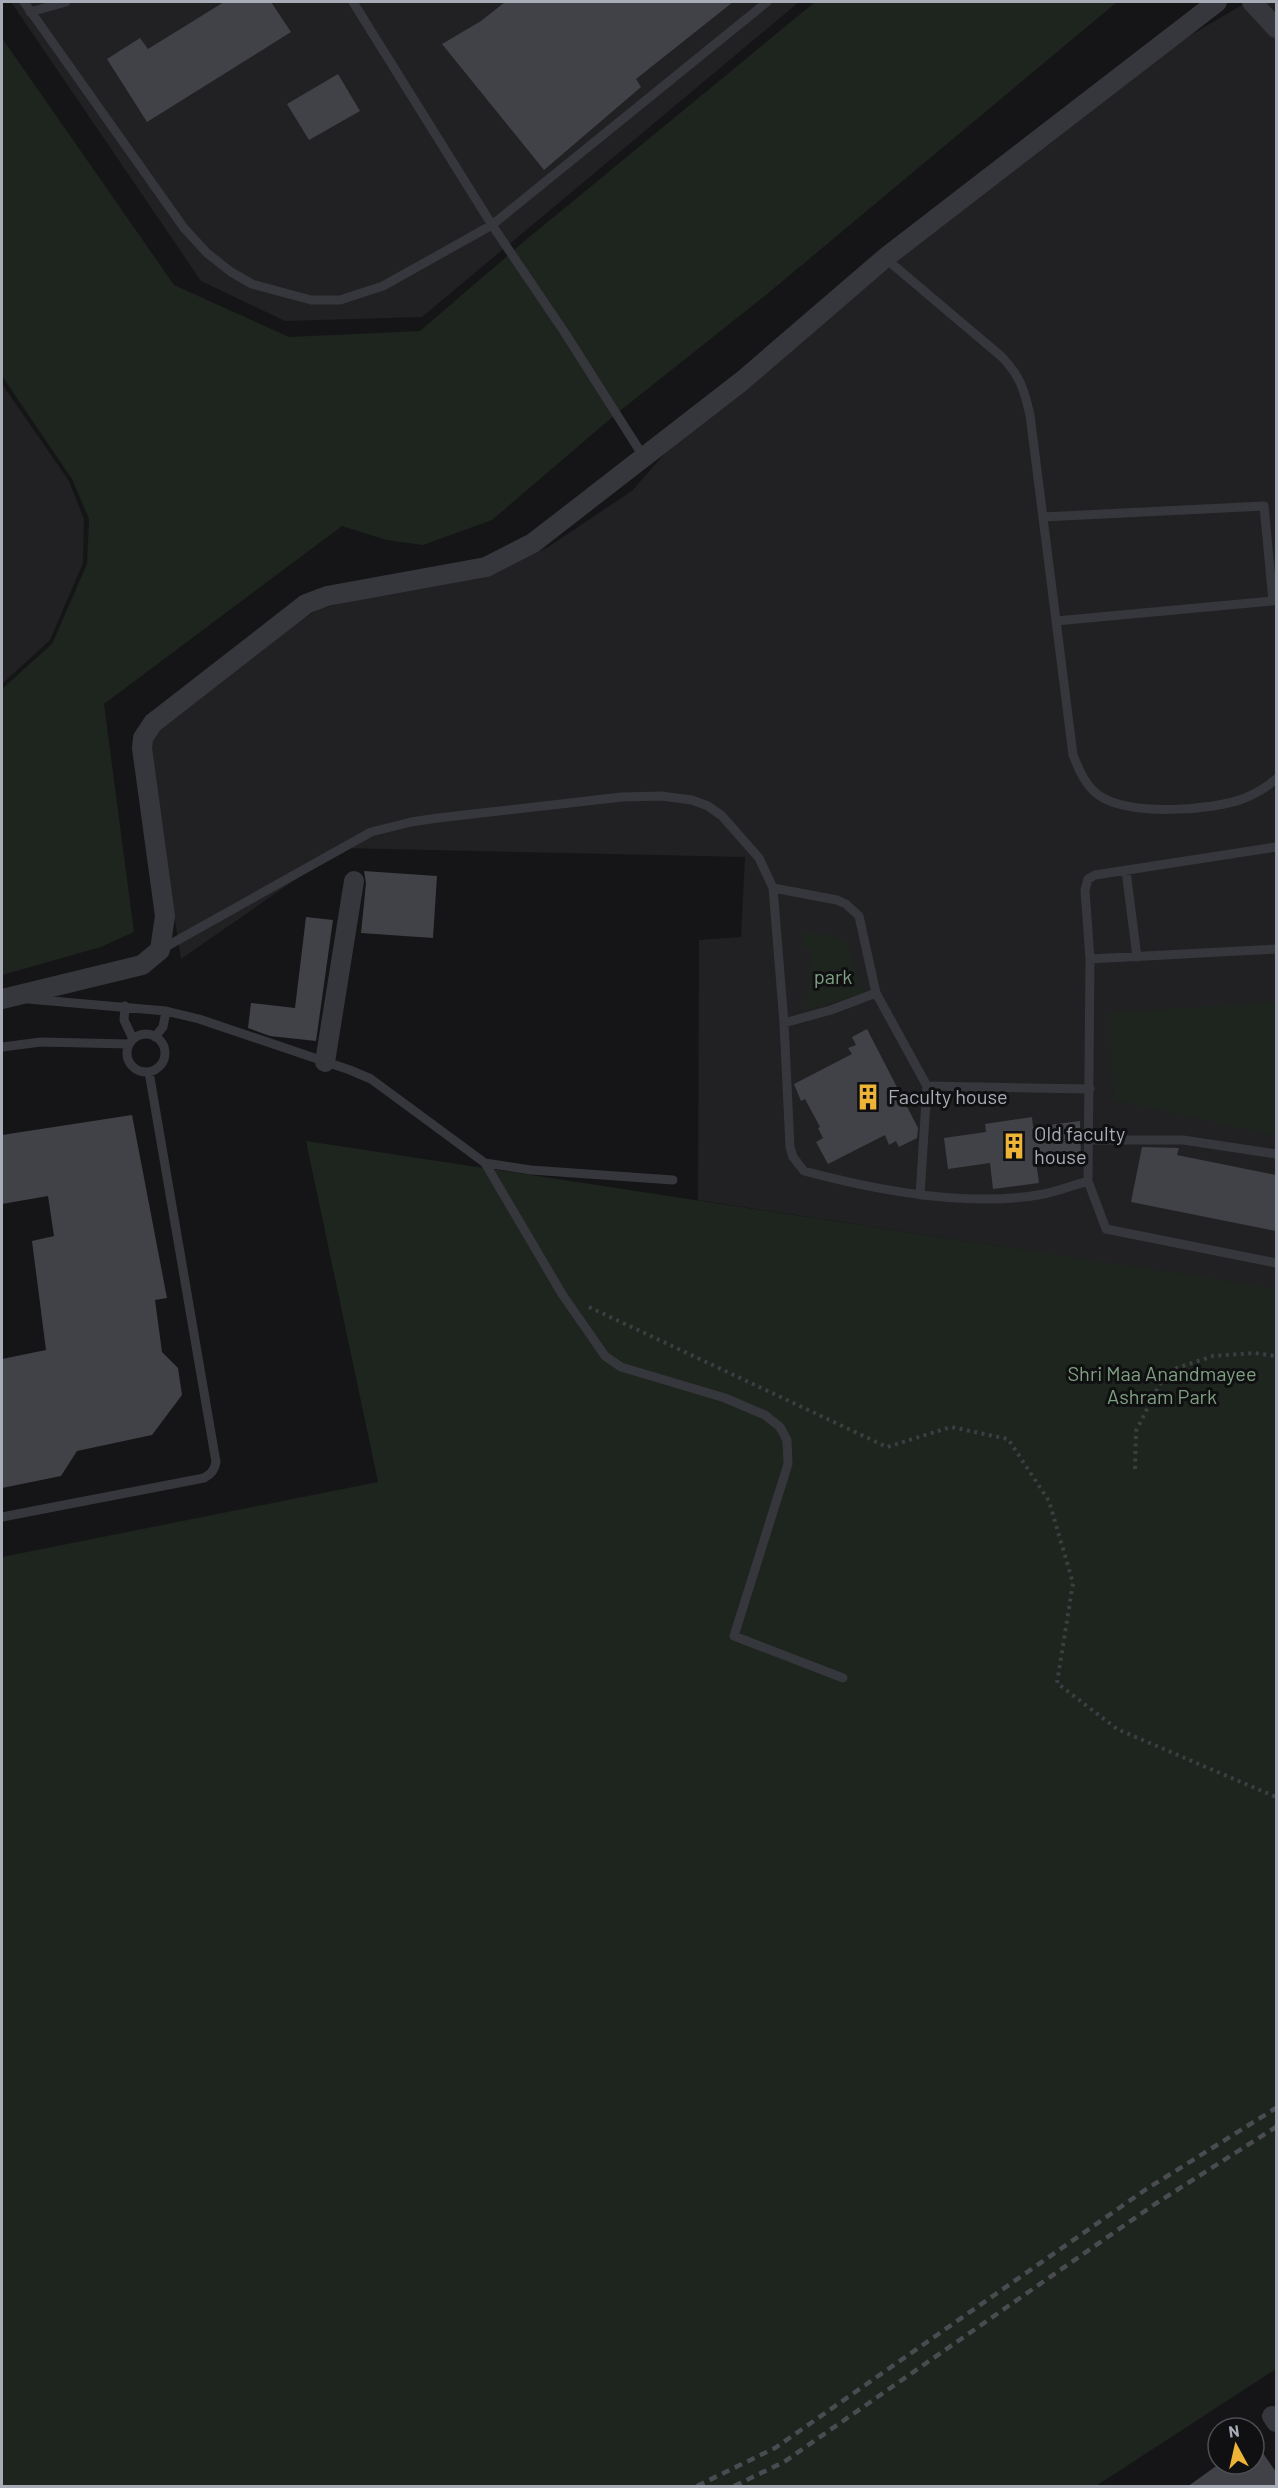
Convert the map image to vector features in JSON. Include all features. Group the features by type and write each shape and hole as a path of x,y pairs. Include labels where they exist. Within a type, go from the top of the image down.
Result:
{"street":[{"path":"5,999 142,965 160,950 165,916 142,748 143,738 153,723 306,604 327,596 486,567 533,543 645,459 742,381 885,258 1217,2"},
{"path":"1252,2 1276,28"},
{"path":"326,1062 354,881"}],"lane":[{"path":"24,2 184,228 215,259 252,284 310,300 340,300 383,286 492,225 766,2"},
{"path":"30,12 66,2"},
{"path":"353,2 492,225 565,333 645,459"},
{"path":"885,258 1002,357 1016,372 1025,390 1073,755 1081,777 1100,796 1132,809 1205,806 1243,799 1276,779"},
{"path":"1043,517 1264,506 1274,601 1056,621"},
{"path":"160,950 371,832 420,820 622,797 661,796 692,800 708,806 722,816 759,858 773,888 784,1023 790,1147 798,1165 804,1170 829,1178 920,1195 995,1199 1044,1194 1088,1181"},
{"path":"1276,847 1095,875 1088,879 1086,884 1090,959 1088,1181 1106,1229 1276,1263"},
{"path":"1126,870 1137,957"},
{"path":"773,888 837,900 854,909 859,916 876,993 927,1086 920,1195"},
{"path":"1090,959 1276,949"},
{"path":"784,1023 831,1010 876,993"},
{"path":"5,999 125,1006 166,1011 199,1019 326,1062 371,1079 485,1163 562,1294 605,1356 621,1367 725,1398 765,1415 780,1427 787,1440 788,1464 734,1636 843,1678"},
{"path":"2,1047 41,1042 131,1042 144,1034 155,1036 163,1045 165,1057 159,1067 148,1072 137,1070 127,1056 131,1042 124,1020 125,1006"},
{"path":"155,1036 164,1027 166,1011"},
{"path":"2,1517 204,1478 214,1469 216,1462 148,1072"},
{"path":"927,1086 1090,1089"},
{"path":"1088,1140 1183,1140 1276,1154"},
{"path":"485,1163 563,1173 673,1180"}],"path":[{"path":"562,1294 887,1448 951,1427 1008,1439 1049,1501 1073,1582 1056,1683 1117,1729 1276,1797"},
{"path":"1135,1469 1136,1431 1160,1385 1178,1368 1213,1356 1254,1353 1276,1356"}],"shaded area":[{"path":"11,2 799,2 422,317 285,321 201,281"},
{"path":"1241,2 1276,2 1276,1289 698,1200 699,940 741,937 745,857 341,848 181,959 148,746 183,699 318,609 498,570 548,547 632,491 666,452 1118,78 1242,5"},
{"path":"2,384 69,481 84,519 83,563 50,640 2,684"}],"green space":[{"path":"815,2 1117,2 766,295 616,414 492,520 423,545 386,540 342,526 104,704 134,932 101,947 2,975 2,689 52,644 87,564 89,519 72,479 2,376 2,38 174,285 289,337 420,331 527,239"},
{"name":"park","path":"803,933 831,935 846,942 864,993 806,1010 812,950 803,949"},
{"path":"1276,1002 1276,1136 1114,1100 1109,1013"},
{"name":"Shri Maa Anandmayee Ashram Park","path":"306,1141 1276,1288 1276,2369 1096,2486 2,2486 2,1557 378,1482"}],"building":[{"path":"224,2 271,2 291,32 147,122 107,59 140,38 148,49"},
{"path":"505,2 733,2 636,79 641,87 544,170 442,44 481,21"},
{"path":"338,74 360,111 309,140 287,104"},
{"path":"364,871 437,876 433,938 361,933 366,883"},
{"path":"306,917 333,920 316,1041 270,1036 248,1028 251,1003 295,1008"},
{"name":"Faculty house","path":"867,1029 918,1128 917,1138 899,1147 896,1141 889,1145 885,1135 828,1164 816,1142 823,1138 818,1128 820,1127 805,1099 801,1101 794,1084 852,1054 848,1048 856,1045 852,1037"},
{"path":"132,1115 167,1298 155,1300 162,1352 178,1368 182,1395 152,1435 77,1451 61,1476 2,1488 2,1359 46,1350 32,1241 54,1236 48,1196 2,1204 2,1135"},
{"name":"Old faculty house","path":"1032,1117 1033,1127 1080,1121 1081,1155 1036,1161 1039,1183 993,1189 990,1163 948,1169 944,1138 986,1132 985,1124"},
{"path":"1142,1147 1179,1148 1177,1155 1276,1175 1276,1231 1131,1202"},
{"path":"1266,2457 1276,2472 1276,2487 1187,2487 1206,2473 1206,2476 1266,2476"}],"railway":[{"path":"697,2486 775,2448 1145,2190 1276,2108"},
{"path":"734,2486 784,2462 1155,2204 1276,2127"}],"place":[{"name":"Faculty house","path":"868,1097"},
{"name":"Old faculty house","path":"1014,1146"}]}
